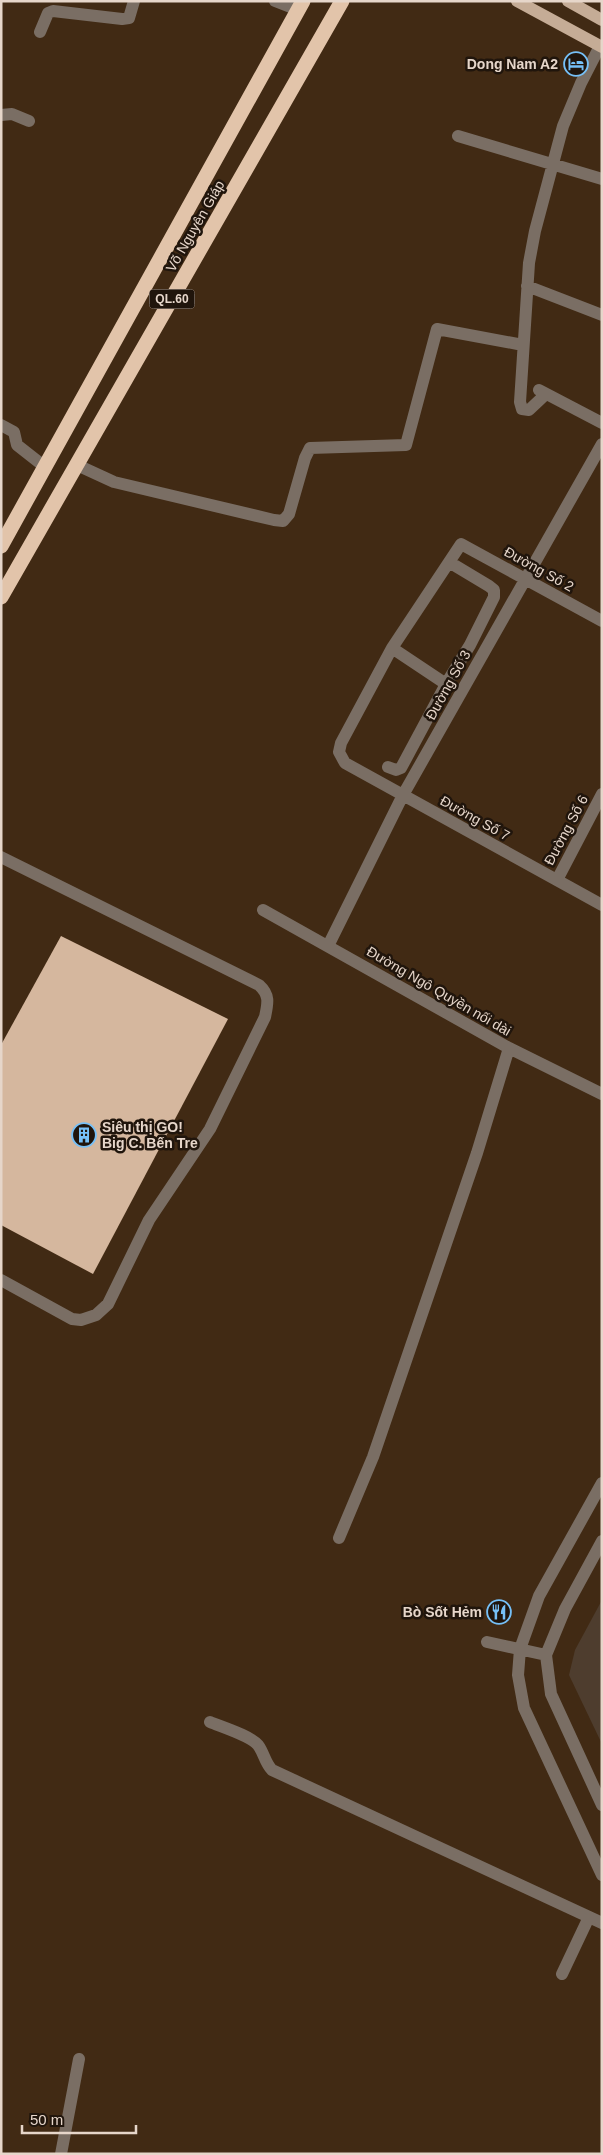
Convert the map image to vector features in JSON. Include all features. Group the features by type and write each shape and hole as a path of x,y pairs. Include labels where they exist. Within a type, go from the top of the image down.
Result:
{"highway":[{"name":"Võ Nguyên Giáp","path":"1,597 342,1"},
{"name":"Võ Nguyên Giáp","path":"1,546 300,6"}],"main road":[{"path":"517,1 601,47"},
{"path":"568,1 602,20"}],"street":[{"path":"40,32 48,13 53,11 122,20 129,18 134,1"},
{"path":"275,1 300,6"},
{"path":"601,47 581,83 567,117 552,164 530,255 520,402 522,409 529,410 542,392 602,423"},
{"path":"1,116 12,114 29,121"},
{"path":"458,136 602,179"},
{"path":"527,286 602,315"},
{"path":"77,464 114,482 283,521 289,514 305,458 310,448 406,445 437,329 523,345"},
{"path":"1,425 14,432 17,445 45,467"},
{"name":"Đường Số 3","path":"328,946 403,795 602,444"},
{"name":"Đường Số 2","path":"449,562 461,544 602,621"},
{"path":"388,767 396,770 401,768 446,684 470,645 494,597 494,590 489,586 449,562 392,648 446,684"},
{"name":"Đường Số 7","path":"392,648 341,743 339,752 345,763 602,904"},
{"name":"Đường Số 6","path":"557,880 602,794"},
{"path":"1,857 259,985 265,990 269,999 265,1017 210,1128 149,1220 108,1304 96,1315 81,1320 72,1320 1,1280"},
{"name":"Đường Ngô Quyền nối dài","path":"263,910 509,1048 602,1094"},
{"path":"339,1538 373,1457 477,1153 509,1048"},
{"path":"602,1483 539,1596 520,1649 518,1675 524,1708 602,1875"},
{"path":"601,1801 551,1694 546,1655 565,1609 602,1541"},
{"path":"487,1642 546,1655"},
{"path":"210,1722 256,1742 266,1765 272,1770 602,1923"},
{"path":"562,1974 589,1917"},
{"path":"61,2154 79,2059"}],"shaded area":[{"path":"602,1600 602,1744 569,1675 575,1650"}],"building":[{"name":"Siêu thị GO! Big C. Bến Tre","path":"61,936 228,1019 93,1274 1,1225 1,1045"}],"place":[{"name":"Dong Nam A2","path":"576,64"},
{"name":"Siêu thị GO! Big C. Bến Tre","path":"84,1135"},
{"name":"Bò Sốt Hẻm","path":"499,1612"}]}
